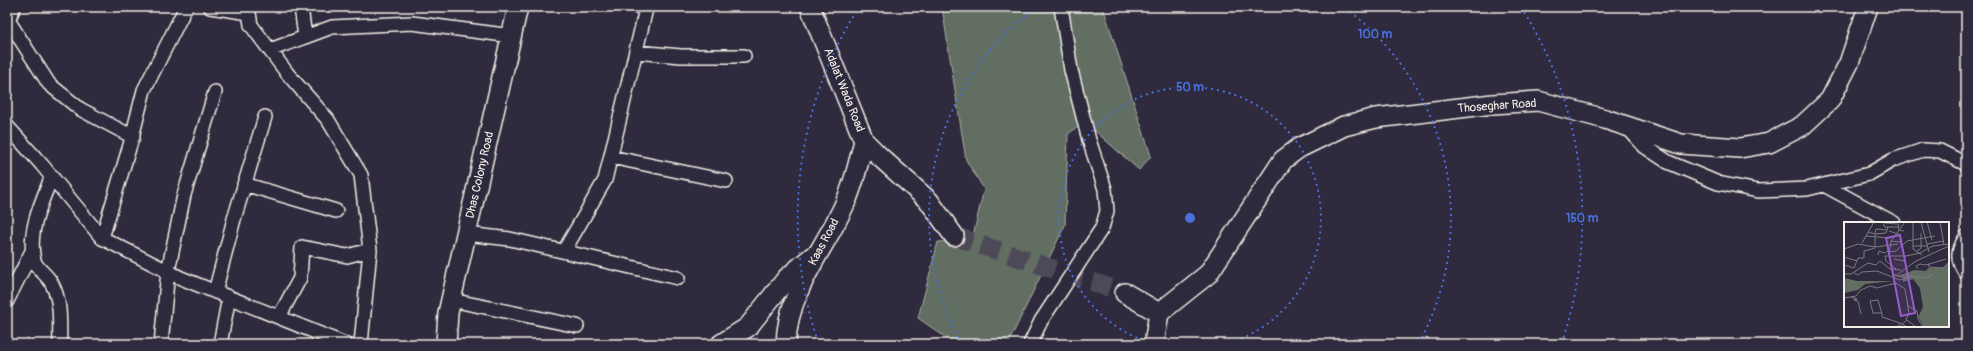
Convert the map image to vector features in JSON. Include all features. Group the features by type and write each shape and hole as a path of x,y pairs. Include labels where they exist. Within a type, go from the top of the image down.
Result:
{"main road":[{"name":"Dhas Colony Road","path":"446,344 451,300 518,7"},
{"name":"Adalat Wada Road","path":"810,7 864,141 929,201 954,236"},
{"name":"Thoseghar Road","path":"1159,313 1208,274 1283,160 1299,148 1344,126 1376,118 1493,104 1538,101 1626,126 1681,144 1740,148 1769,143 1802,126 1830,100 1849,63 1868,7"},
{"name":"Kaas Road","path":"786,344 786,332 793,304 847,200 855,178 864,141"},
{"path":"721,344 748,327 787,278 820,250"},
{"path":"1125,293 1159,313 1154,344"}],"street":[{"path":"14,7 8,21 49,84 80,109 132,137"},
{"path":"102,238 132,137 144,90 186,7"},
{"path":"210,7 248,10 251,25 328,120 361,175 370,250 361,344"},
{"path":"302,7 305,37"},
{"path":"1030,344 1041,321 1102,228 1107,211 1105,189 1089,140 1071,70 1060,7"},
{"path":"564,251 605,180 636,52 644,8"},
{"path":"270,50 332,26 412,23 512,36"},
{"path":"636,52 681,56 744,56"},
{"path":"161,344 168,271 184,195 214,92"},
{"path":"216,292 234,219 265,117"},
{"path":"7,126 52,176 102,238 168,271 216,292 279,317 331,341 345,344"},
{"path":"1626,126 1644,146 1668,162 1718,183 1758,191 1806,189 1869,174 1893,160 1923,150 1940,151 1966,164"},
{"path":"611,157 726,181"},
{"path":"52,176 34,230 32,251 34,262 52,283 60,302 60,344"},
{"path":"244,184 336,211"},
{"path":"1824,185 1892,222"},
{"path":"466,234 510,239 678,278"},
{"path":"1966,237 1953,254 1966,273"},
{"path":"279,317 300,278 302,247 347,256 370,250"},
{"path":"7,301 32,251"},
{"path":"220,344 229,297"},
{"path":"451,300 577,326"}],"green space":[{"path":"942,7 1103,7 1151,156 1139,170 1085,122 1068,134 1065,225 1008,344 955,344 918,318 938,242 972,240 984,189 966,160"}],"tunnel":[{"path":"954,236 1125,293"}]}
